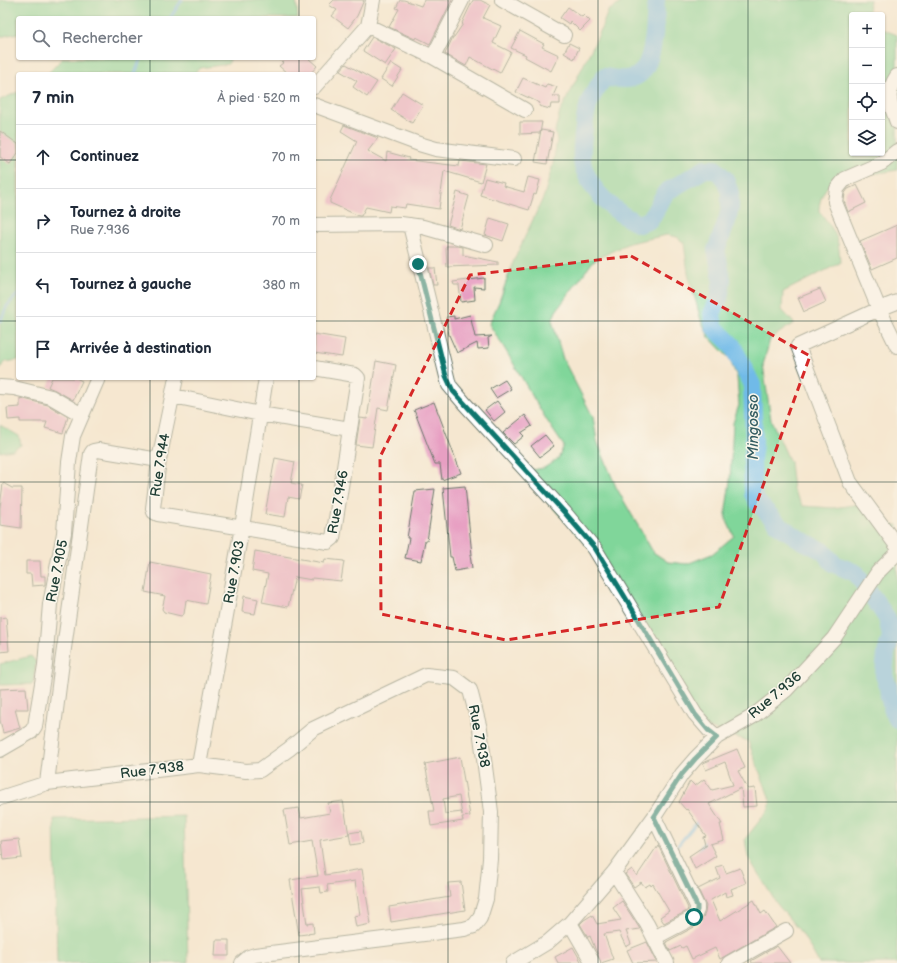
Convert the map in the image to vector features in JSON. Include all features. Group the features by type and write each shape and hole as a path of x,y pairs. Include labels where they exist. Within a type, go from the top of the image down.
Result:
{"street":[{"path":"316,85 368,26 373,0"},
{"path":"433,57 462,0"},
{"path":"502,0 564,35"},
{"path":"368,26 433,57 525,110"},
{"path":"897,76 890,86 889,96 892,110 897,122"},
{"path":"316,106 418,144 436,149 514,159"},
{"path":"897,151 882,163 845,179 837,189 835,202 879,309 897,346"},
{"path":"316,225 410,225 486,245"},
{"path":"410,225 449,385 595,548 695,714 708,730 717,737"},
{"path":"897,302 798,346 850,482 897,546"},
{"name":"Rue 7.946","path":"242,527 328,542 331,541 334,531 358,378 355,375 316,368"},
{"name":"Rue 7.905","path":"0,750 31,732 36,726 50,604 64,533 73,436 97,380"},
{"name":"Rue 7.944","path":"176,380 159,460 153,508 154,512 158,514 242,527"},
{"name":"Rue 7.903","path":"199,765 242,527 266,380"},
{"path":"0,386 51,397 82,415"},
{"path":"173,396 260,414 350,429"},
{"path":"47,783 91,454 93,451 98,450 159,460"},
{"name":"Rue 7.936","path":"512,963 548,942 570,923 614,872 654,817 682,774 695,759 717,737 752,717 786,690 834,638 878,572 897,553"},
{"name":"Rue 7.938","path":"0,798 47,783 199,765 246,771 260,770 313,730 426,674 454,678 470,690 480,729 491,812 490,859 486,899 480,918 474,926 464,929 255,955 249,957 242,963"},
{"path":"654,817 697,906 694,917 654,938"},
{"path":"614,872 654,938 667,963"},
{"path":"570,923 593,963"},
{"path":"729,963 786,931"}],"highlighted area":[{"path":"631,256 810,356 719,607 506,640 381,614 380,457 470,275"}],"green space":[{"path":"0,0 296,0 298,16 16,16 16,33 0,37"},
{"path":"625,0 871,0 869,2 868,12 849,12 849,156 885,156 885,30 897,35 897,170 849,178 827,187 821,198 819,211 835,234 839,246 840,263 783,292 782,310 794,323 770,339 763,365 771,420 790,462 793,490 803,506 833,508 860,504 887,523 897,525 897,963 819,963 803,935 777,904 748,857 745,839 768,810 771,802 748,741 694,723 598,558 521,472 544,468 558,459 564,446 544,416 489,324 499,302 514,260 544,196 553,164 557,140 555,131 560,112 599,34 608,11","holes":["667,235 677,237 684,243 688,273 701,320 709,337 729,358 737,377 739,405 733,423 730,481 726,509 726,519 734,536 712,554 687,564 668,562 653,552 616,487 597,441 593,417 563,359 552,321 556,311 594,260 629,243"]},
{"path":"61,60 230,60 228,64 200,68 195,72 49,72"},
{"path":"16,93 16,360 5,362 0,369 0,100"},
{"path":"0,425 19,436 21,445 13,450 0,452"},
{"path":"31,656 36,662 33,684 0,685 0,664"},
{"path":"184,816 188,963 57,963 54,819"}],"building":[{"path":"334,0 364,0 357,16 348,28 332,16 337,10 329,5"},
{"path":"400,0 421,6 424,0 452,0 430,44 389,27 399,9 396,8"},
{"path":"473,0 480,0 490,5 483,18 501,26 493,43 511,52 500,73 470,57 466,66 445,54 453,37 463,24 462,23"},
{"path":"568,7 582,17 584,15 590,21 580,31 570,21 569,24 560,18"},
{"path":"520,31 544,44 542,47 559,55 551,71 525,57 526,55 511,48"},
{"path":"372,37 396,49 385,65 363,51"},
{"path":"569,43 579,48 574,59 564,53"},
{"path":"280,60 310,60 317,66 312,72 286,72 279,66 283,63"},
{"path":"391,63 402,70 392,86 381,79"},
{"path":"346,64 377,82 367,97 353,87 357,81 340,71"},
{"path":"523,78 545,88 547,84 557,87 553,96 560,96 560,104 551,104 550,109 539,106 540,103 516,92"},
{"path":"402,92 423,105 412,123 391,110"},
{"path":"520,122 542,122 540,133 520,134"},
{"path":"344,125 378,138 368,151 386,161 387,152 409,158 408,160 459,166 460,161 486,164 481,182 444,171 439,209 406,204 405,208 390,206 389,212 366,207 361,216 359,216 330,203 357,141 341,131"},
{"path":"541,130 553,132 547,164 535,162"},
{"path":"0,131 16,143 16,156 10,164 0,157"},
{"path":"528,177 540,180 536,195 534,194 529,210 480,195 485,178 504,183 503,186 524,192"},
{"path":"857,185 866,203 848,212 844,201 845,193 848,189"},
{"path":"457,192 469,196 460,229 448,225"},
{"path":"490,218 509,224 503,241 485,235"},
{"path":"897,225 897,258 872,269 860,241"},
{"path":"446,246 463,247 463,255 498,262 498,265 447,267"},
{"path":"429,268 435,268 437,285 433,285"},
{"path":"484,278 484,288 474,287 475,300 461,302 459,285 454,285 453,282"},
{"path":"820,289 826,302 804,312 798,298"},
{"path":"470,315 475,337 492,336 488,338 489,348 478,349 477,343 457,353 449,335 446,317 454,316 454,319"},
{"path":"316,334 345,339 342,357 316,353"},
{"path":"376,361 396,365 388,410 378,408 372,447 356,445 360,418 367,419"},
{"path":"51,380 82,381 73,400 48,387"},
{"path":"505,380 511,389 496,398 490,389"},
{"path":"20,398 48,405 68,417 63,433 45,428 47,422 20,422 20,419 8,420 7,408 20,407"},
{"path":"497,401 505,412 494,421 485,410"},
{"path":"434,402 461,473 442,480 440,464 435,464 414,410"},
{"path":"525,415 532,426 521,433 524,436 514,444 503,433"},
{"path":"545,435 554,446 540,457 531,446"},
{"path":"275,458 295,462 291,483 302,485 299,499 288,497 285,517 265,514"},
{"path":"3,483 12,488 22,488 21,528 0,525 0,508"},
{"path":"465,486 472,568 455,571 452,557 450,557 443,488"},
{"path":"435,489 427,541 425,541 421,561 405,558 415,491"},
{"path":"255,551 324,563 325,559 344,561 341,581 312,578 312,580 295,577 288,607 262,602 268,574 252,571"},
{"path":"26,561 40,561 41,576 45,576 45,585 32,586 31,574 26,574"},
{"path":"150,562 211,574 206,604 186,600 184,614 181,616 164,612 162,609 165,596 145,592"},
{"path":"244,596 258,599 255,614 242,612"},
{"path":"6,617 9,651 0,652 0,618"},
{"path":"26,688 28,709 15,709 20,728 3,733 0,720 0,689"},
{"path":"737,749 745,768 738,771 748,789 755,788 757,806 743,807 741,788 709,804 722,824 720,824 724,840 710,844 716,856 695,869 689,856 707,844 705,845 703,837 706,836 687,809 686,810 679,802 690,781 695,786 704,779 712,790 733,785 725,762 706,770 703,763"},
{"path":"460,757 470,816 462,817 463,821 431,826 429,811 434,811 425,764","holes":["459,796 462,812 445,814 443,799"]},
{"path":"343,801 349,835 320,840 325,875 362,869 371,924 356,927 354,916 360,915 355,881 327,885 328,892 321,893 320,887 302,889 307,924 313,923 314,933 299,935 290,880 318,876 312,841 290,845 284,810 299,808 301,818 330,813 328,803"},
{"path":"361,831 363,843 351,845 349,833"},
{"path":"19,839 22,858 3,860 1,841"},
{"path":"658,845 688,908 687,911 664,923 660,917 669,911 653,884 645,887 641,882 634,887 625,874 632,869 637,876"},
{"path":"723,865 726,873 740,868 746,883 731,889 733,895 726,897 725,892 711,900 720,921 754,900 761,914 765,911 776,927 720,959 715,948 692,959 686,946 682,948 681,946 670,951 666,942 698,925 702,920 706,906 698,889 720,878 716,867"},
{"path":"461,882 465,910 391,922 389,907 450,897 448,883"},
{"path":"622,901 640,929 626,931 631,944 626,947 619,932 604,934 613,959 601,963 590,936 588,937 580,924 592,915 597,924 621,920 613,908"},
{"path":"216,940 229,940 229,956 215,956"},
{"path":"647,942 657,962 633,963 627,950"},
{"path":"777,946 790,963 752,963 751,961"},
{"path":"573,947 582,963 558,963 555,957"}],"waterway":[{"path":"171,16 182,0"},
{"name":"Mingosso","path":"656,0 653,44 646,66 640,74 629,79 604,77 589,102 583,131 582,157 584,169 593,187 606,202 630,220 639,224 650,220 666,192 705,169 715,169 725,179 730,193 730,208 727,221 716,250 722,279 719,299 712,314 714,327 732,345 752,385 754,444 752,460 753,494 758,503 780,526 801,540 823,551 834,564 856,573 887,618 891,636 886,653 884,675 894,714 897,719"},
{"path":"136,72 141,60"},
{"path":"0,322 7,306 16,296"},
{"path":"675,849 697,822"},
{"path":"699,851 706,840"}],"route":[{"path":"418,264 449,385 595,548 695,714 708,730 717,737 682,774 654,817 697,906 694,917"}]}
